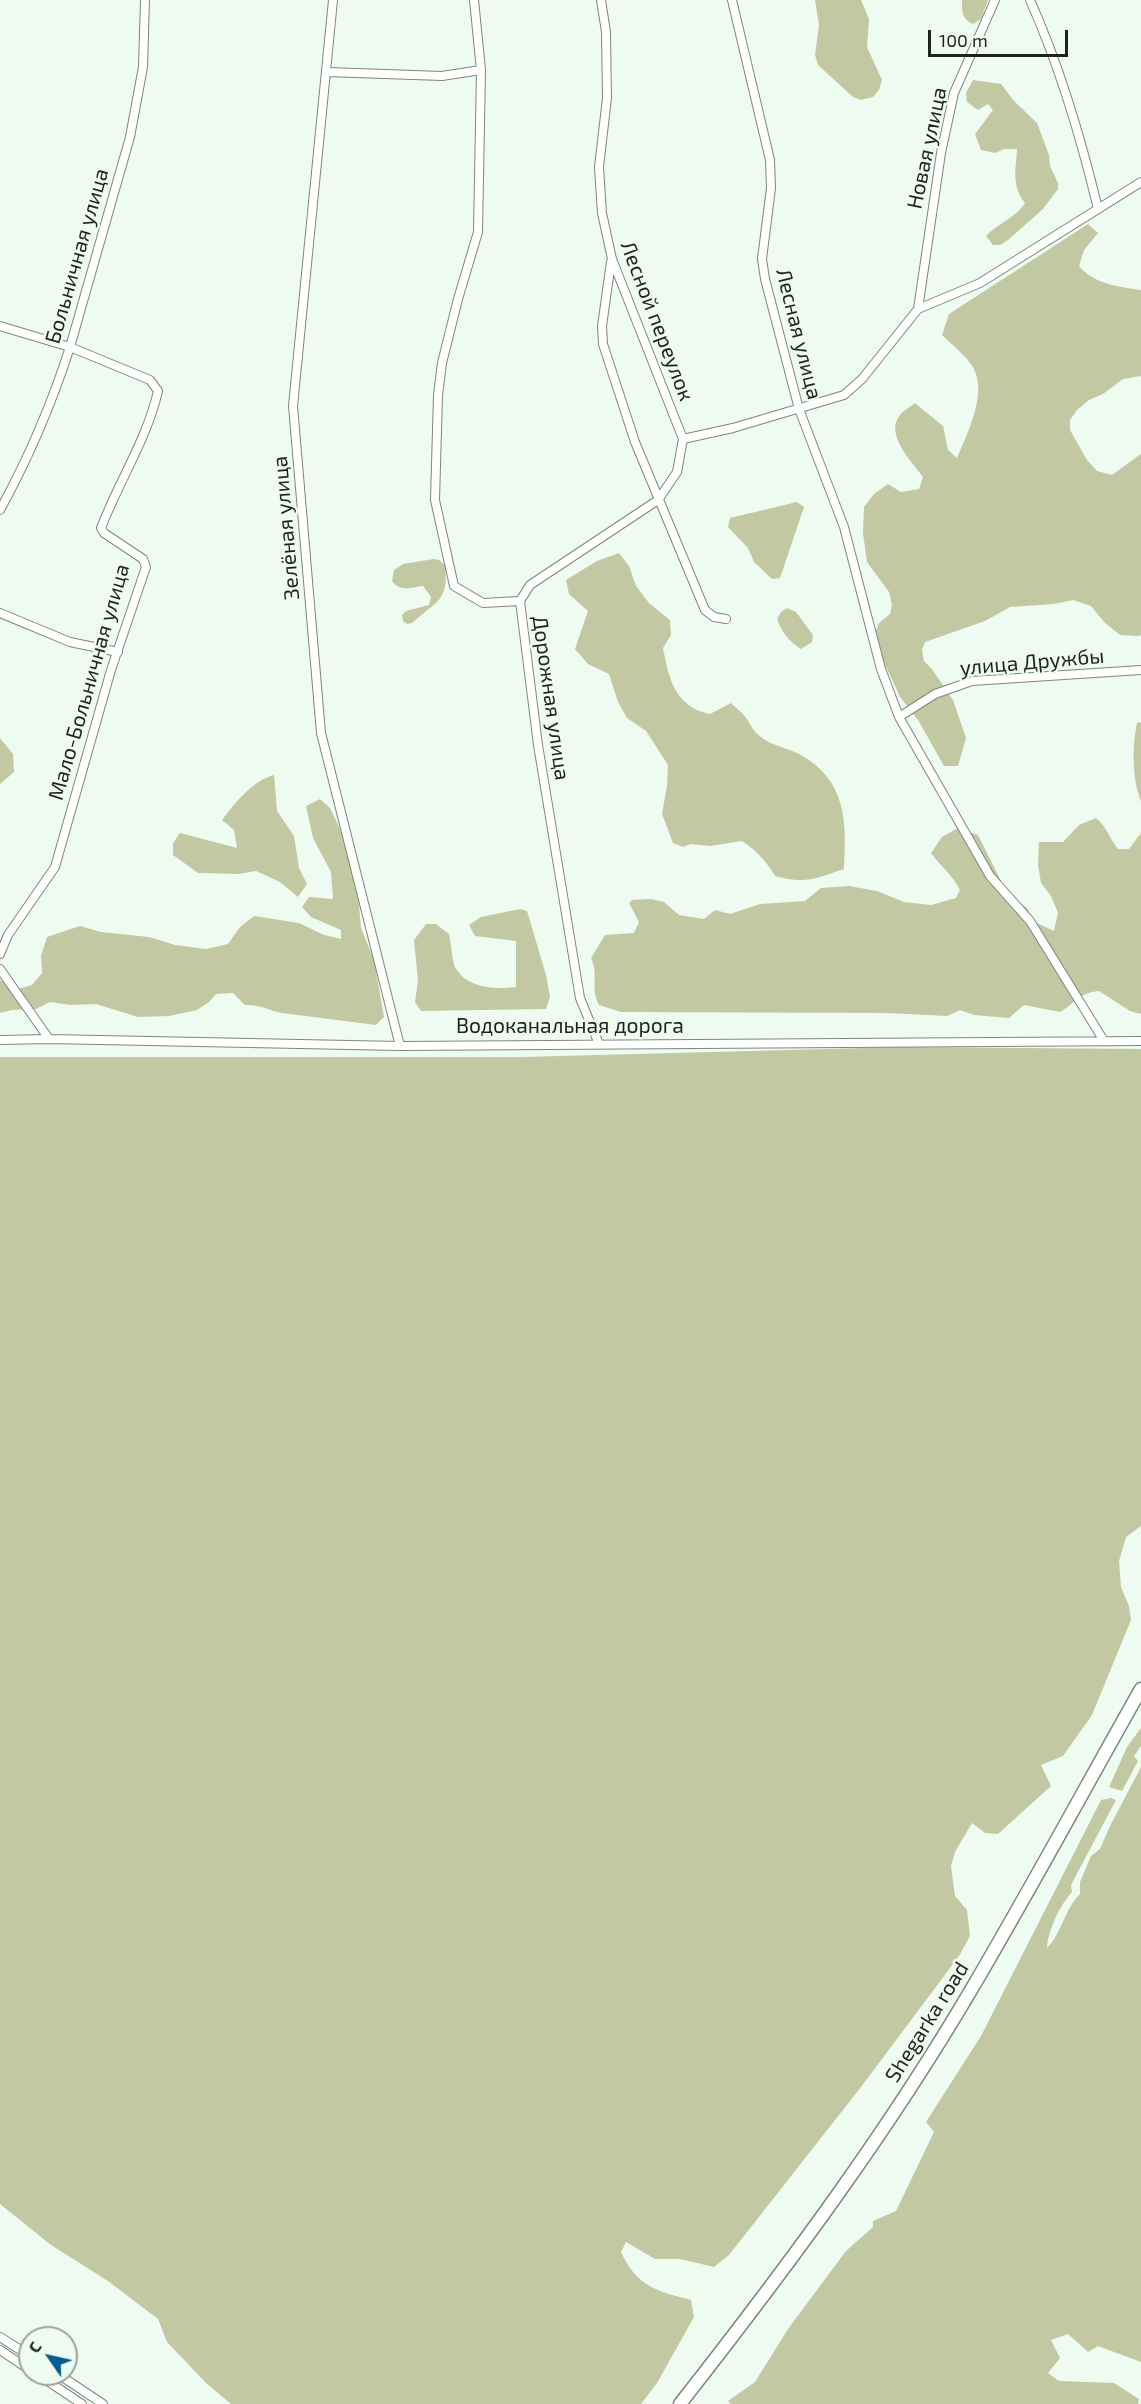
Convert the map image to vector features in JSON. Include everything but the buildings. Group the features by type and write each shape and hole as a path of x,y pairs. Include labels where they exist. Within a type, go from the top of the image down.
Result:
{"main road":[{"name":"Shegarka road","path":"680,2404 786,2266 921,2071 974,1985 1141,1689"}],"street":[{"name":"Больничная улица","path":"0,510 21,469 61,376 130,137 143,67 145,0"},
{"name":"Зелёная улица","path":"333,0 293,406 321,733 400,1046"},
{"path":"474,0 480,70 478,232 442,363 438,395 435,500 454,586 483,603 520,601"},
{"name":"Лесной переулок","path":"601,0 606,32 607,98 599,167 602,213 612,259 683,439"},
{"name":"Лесная улица","path":"732,0 770,160 771,188 762,259 799,409 844,527 881,669 899,717 990,876 1030,921 1104,1041"},
{"name":"Новая улица","path":"918,309 941,153 954,93 995,0"},
{"path":"1030,0 1046,36 1067,96 1085,153 1098,209"},
{"path":"327,72 442,76 480,70"},
{"path":"683,439 733,428 844,395 854,388 918,309 980,284 1141,182"},
{"path":"612,259 602,326 603,344 634,442 705,610 714,617 726,619"},
{"path":"0,326 70,347"},
{"name":"Мало-Больничная улица","path":"0,954 8,935 55,867 118,652 146,567 143,559 104,533 101,528 153,416 159,391 150,380 70,347"},
{"name":"Дорожная улица","path":"599,1044 580,998 538,744 520,601 530,585 658,500 677,472 683,439"},
{"path":"0,613 70,642 118,652"},
{"name":"улица Дружбы","path":"899,717 935,694 972,681 1141,670"},
{"path":"0,969 49,1038"},
{"name":"Водоканальная дорога","path":"0,1040 49,1038 400,1046 1141,1041"},
{"path":"0,2337 18,2348"},
{"path":"0,2350 18,2362"},
{"path":"55,2386 82,2404"},
{"path":"76,2386 103,2404"}],"green space":[{"path":"815,0 861,0 869,19 867,47 882,80 879,90 873,97 861,100 853,97 818,65 815,55 819,25"},
{"path":"962,0 988,0 981,19 973,24 967,20 963,12"},
{"path":"973,80 1001,84 1014,101 1037,123 1049,155 1050,166 1058,183 1058,189 1043,209 1000,245 993,245 986,236 1017,213 1025,203 1016,183 1017,149 1004,149 995,153 981,150 975,134 993,110 988,104 978,110 967,102 966,93"},
{"path":"1088,224 1098,233 1084,250 1079,266 1099,281 1141,290 1141,376 1123,379 1103,394 1089,400 1077,410 1070,420 1070,430 1087,460 1097,471 1112,475 1141,454 1141,635 1120,635 1104,622 1091,606 1073,600 1054,604 1010,607 985,621 925,642 922,650 924,661 953,700 966,738 958,766 944,766 918,720 900,697 873,638 879,623 890,614 892,605 889,592 867,562 863,533 864,507 874,494 888,484 901,492 919,489 923,477 901,448 895,431 900,415 915,403 943,426 948,450 957,458 974,414 978,390 977,379 971,364 942,335 949,314"},
{"path":"797,502 804,507 780,578 772,579 754,562 748,548 728,527 730,518"},
{"path":"619,553 629,566 636,586 649,603 670,620 671,635 663,648 671,681 681,698 698,710 710,714 731,703 744,715 761,737 799,754 815,764 826,776 835,789 843,818 844,869 810,879 795,880 775,876 761,857 742,841 710,846 691,844 683,847 673,843 662,814 668,765 646,731 627,718 618,702 609,674 588,664 575,649 588,611 569,594 566,580 597,561"},
{"path":"434,559 445,565 446,577 443,594 434,605 412,623 407,624 403,621 402,615 406,611 429,605 431,597 423,586 407,588 395,585 392,581 394,570 403,564"},
{"path":"787,608 796,612 813,635 812,642 801,649 786,636 777,619"},
{"path":"1141,722 1141,801 1134,773 1134,742 1137,723"},
{"path":"0,738 13,754 14,772 0,784"},
{"path":"274,775 277,811 294,836 299,868 307,884 298,897 280,882 256,871 238,874 198,873 173,855 173,843 180,833 237,848 234,830 222,820 252,787"},
{"path":"320,799 330,808 340,829 358,893 361,928 374,960 384,1017 376,1025 282,1013 259,1006 245,1005 233,993 216,994 197,1010 169,1016 138,1017 96,1004 71,1005 50,1002 36,1009 0,1013 0,980 18,989 32,985 42,973 41,956 47,937 80,926 101,932 149,937 175,945 206,949 228,944 240,927 254,916 299,923 324,935 341,939 341,930 311,917 302,907 309,897 333,899 331,872 313,838 306,806"},
{"path":"1096,818 1118,849 1129,849 1141,833 1141,1014 1130,1011 1099,991 1082,996 1060,1012 1024,1005 1009,1018 974,1015 960,1010 947,1016 886,1013 621,1012 599,1005 596,999 591,958 605,935 634,933 639,922 629,903 632,900 651,899 664,902 679,915 704,919 715,910 730,914 760,904 805,901 821,888 849,886 877,891 904,902 931,905 956,898 960,890 931,853 942,837 958,828 978,835 1007,893 1027,908 1035,922 1054,931 1058,913 1051,896 1041,883 1038,865 1039,842 1063,842 1079,825"},
{"path":"520,909 527,911 546,975 550,997 546,1009 421,1011 415,1002 418,981 414,940 426,924 436,924 449,934 455,967 466,979 491,988 516,987 516,941 475,936 469,925 481,917"},
{"path":"903,1047 1141,1049 1141,1526 1126,1537 1119,1561 1121,1587 1129,1606 1131,1620 1092,1715 1063,1756 1041,1765 1051,1786 998,1834 985,1833 972,1823 955,1852 951,1866 955,1896 967,1910 970,1936 959,1956 861,2087 729,2255 714,2267 680,2259 655,2259 626,2242 621,2252 634,2273 649,2286 691,2300 694,2317 657,2383 641,2404 231,2404 206,2383 167,2342 158,2319 108,2281 51,2245 0,2204 0,1057 522,1057"},
{"path":"1141,1728 1141,1746 1134,1756 1138,1761 1122,1791 1109,1787 1127,1747"},
{"path":"1141,1767 1141,2362 1098,2346 1088,2352 1068,2334 1051,2340 1060,2358 1048,2373 1059,2381 1114,2383 1139,2399 1138,2404 731,2404 728,2401 755,2382 788,2329 846,2251 873,2227 873,2221 896,2211 934,2132 926,2122 981,2036 1101,1800 1111,1798 1116,1800 1071,1885 1072,1892 1055,1918 1047,1948 1080,1894 1080,1882 1091,1856 1100,1849"}]}
